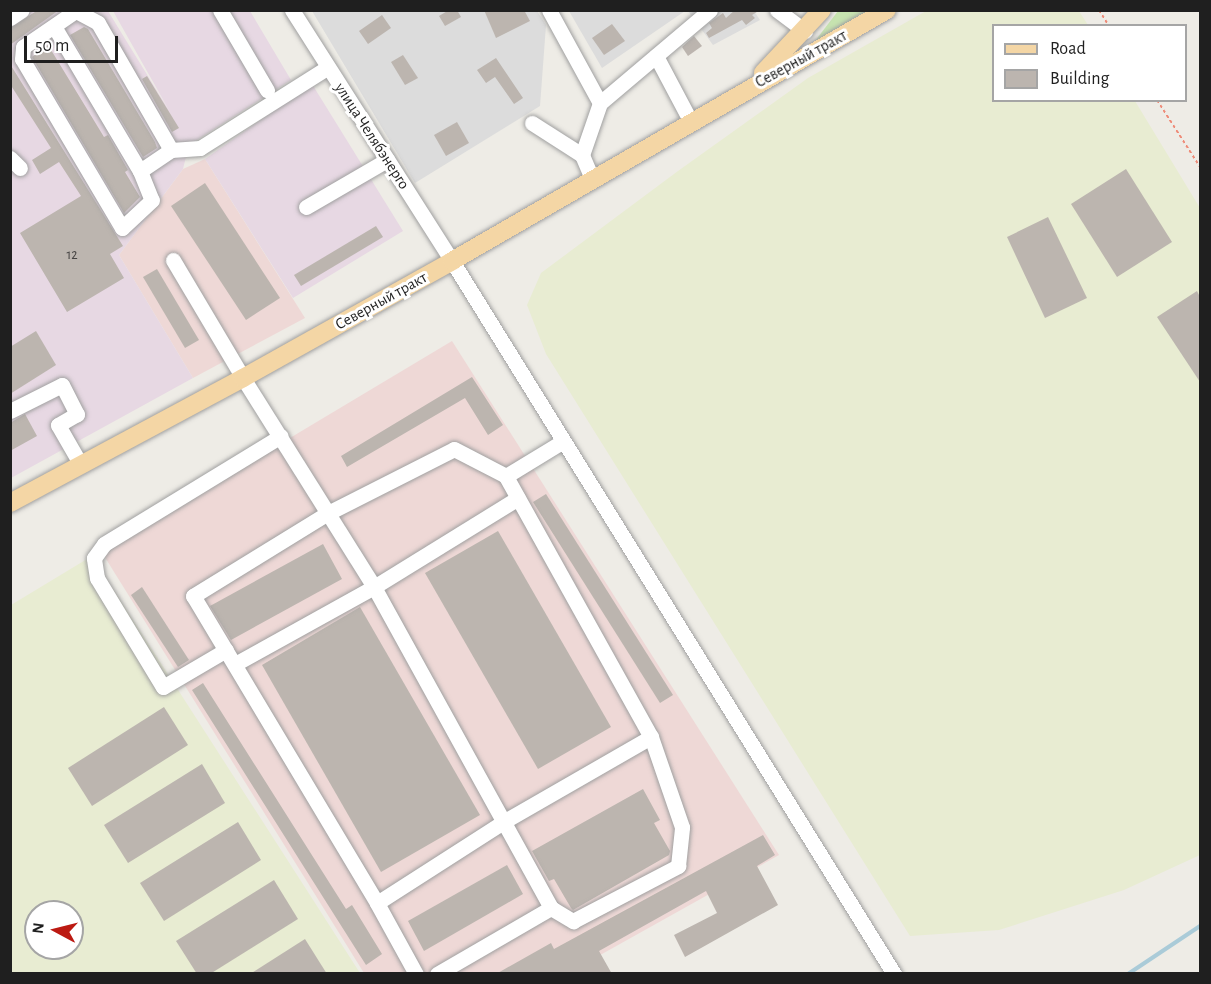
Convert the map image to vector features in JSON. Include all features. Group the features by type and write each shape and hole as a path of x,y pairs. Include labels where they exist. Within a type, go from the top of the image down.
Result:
{"main road":[{"name":"Северный тракт","path":"747,89 805,31 822,10"},
{"name":"Северный тракт","path":"10,503 243,378 452,261 592,178 887,10"}],"street":[{"path":"10,18 22,10"},
{"path":"220,10 267,90"},
{"name":"улица Челябэнерго","path":"292,10 452,261 562,442 894,974"},
{"path":"549,10 600,103"},
{"path":"582,155 600,103 710,10"},
{"path":"777,10 805,31"},
{"path":"55,28 140,171 152,200 122,228 22,59 23,47 55,28 74,11 98,23 171,150"},
{"path":"656,56 691,122"},
{"path":"140,171 171,150 200,148 328,67"},
{"path":"532,123 582,155 592,178"},
{"path":"306,207 387,160"},
{"path":"173,260 243,378 280,436 328,513 374,587 551,908 573,921 678,866 682,827 651,737 506,476 454,449 328,513 193,596 377,903 416,974"},
{"path":"10,411 62,385 77,414 58,425 81,465"},
{"path":"226,650 163,687 97,578 94,558 104,543 280,436"},
{"path":"506,476 562,442"},
{"path":"235,664 374,587 518,498"},
{"path":"377,903 503,822 651,737"},
{"path":"437,974 551,908"}],"path":[{"path":"1099,10 1108,24"},
{"path":"1158,102 1200,167"}],"shaded area":[{"path":"11,11 108,11 170,112 113,11 250,11 291,80 189,145 183,169 119,255 193,378 11,478"},
{"path":"312,11 537,11 546,25 540,106 415,183"},
{"path":"569,11 685,11 602,68"},
{"path":"688,11 754,11 760,20 713,45"},
{"path":"312,84 403,231 293,298 205,159"},
{"path":"205,159 305,318 193,378 119,255 183,169"},
{"path":"452,341 779,855 568,973 364,973 101,551"}],"green space":[{"path":"838,11 868,11 815,41"},
{"path":"926,11 1079,11 1087,24 992,24 992,102 1136,102 1200,208 1200,855 1124,890 999,930 910,936 546,354 527,305 541,273 808,78"},
{"path":"92,556 360,973 11,974 11,605"}],"building":[{"path":"38,10 59,10 10,45 10,28"},
{"path":"449,10 457,10 461,17 445,26 439,16"},
{"path":"484,10 524,10 530,21 496,38"},
{"path":"735,10 760,10 752,15 755,18 746,25 742,20 709,38 706,33 712,28 709,23 723,13 726,18"},
{"path":"382,15 391,28 368,44 359,31"},
{"path":"612,24 625,41 604,55 592,38"},
{"path":"84,27 88,29 155,142 157,148 143,157 70,35"},
{"path":"694,36 702,46 688,56 682,47"},
{"path":"48,45 104,137 108,135 128,170 125,172 140,197 124,213 32,57"},
{"path":"403,55 418,78 405,85 391,62"},
{"path":"496,58 523,98 514,104 495,77 486,83 477,70"},
{"path":"10,64 123,246 110,254 124,278 67,312 20,233 81,196 59,162 40,174 32,160 51,148 10,84"},
{"path":"147,76 179,128 172,132 142,79"},
{"path":"457,122 469,143 446,156 434,135"},
{"path":"1126,169 1172,242 1117,277 1071,204"},
{"path":"205,183 280,298 246,320 171,206"},
{"path":"1048,217 1087,298 1045,318 1007,237"},
{"path":"376,226 383,237 301,286 294,275"},
{"path":"157,269 199,340 185,348 143,277"},
{"path":"1197,291 1200,297 1200,382 1157,317"},
{"path":"36,331 56,365 10,394 10,347"},
{"path":"472,377 503,425 488,435 465,398 347,467 341,456"},
{"path":"25,414 37,436 10,451 10,423"},
{"path":"546,494 673,695 660,703 533,502"},
{"path":"498,531 611,727 538,769 425,573"},
{"path":"323,544 342,579 231,640 210,606"},
{"path":"142,587 189,660 178,667 131,595"},
{"path":"360,607 480,815 381,872 262,665"},
{"path":"203,683 346,909 352,905 382,954 366,965 192,690"},
{"path":"164,707 188,745 92,806 68,768"},
{"path":"202,764 225,803 128,863 104,825"},
{"path":"643,789 660,820 654,823 670,851 669,855 573,910 554,879 549,881 532,851"},
{"path":"238,822 261,860 164,921 140,883"},
{"path":"763,835 775,855 757,866 778,905 685,957 674,935 717,913 706,891 599,951 612,974 496,974 551,943 554,949"},
{"path":"507,865 523,894 424,951 408,921"},
{"path":"274,880 298,919 210,974 197,974 176,941"},
{"path":"305,939 327,974 250,974"}],"waterway":[{"path":"1128,974 1200,926"}]}
